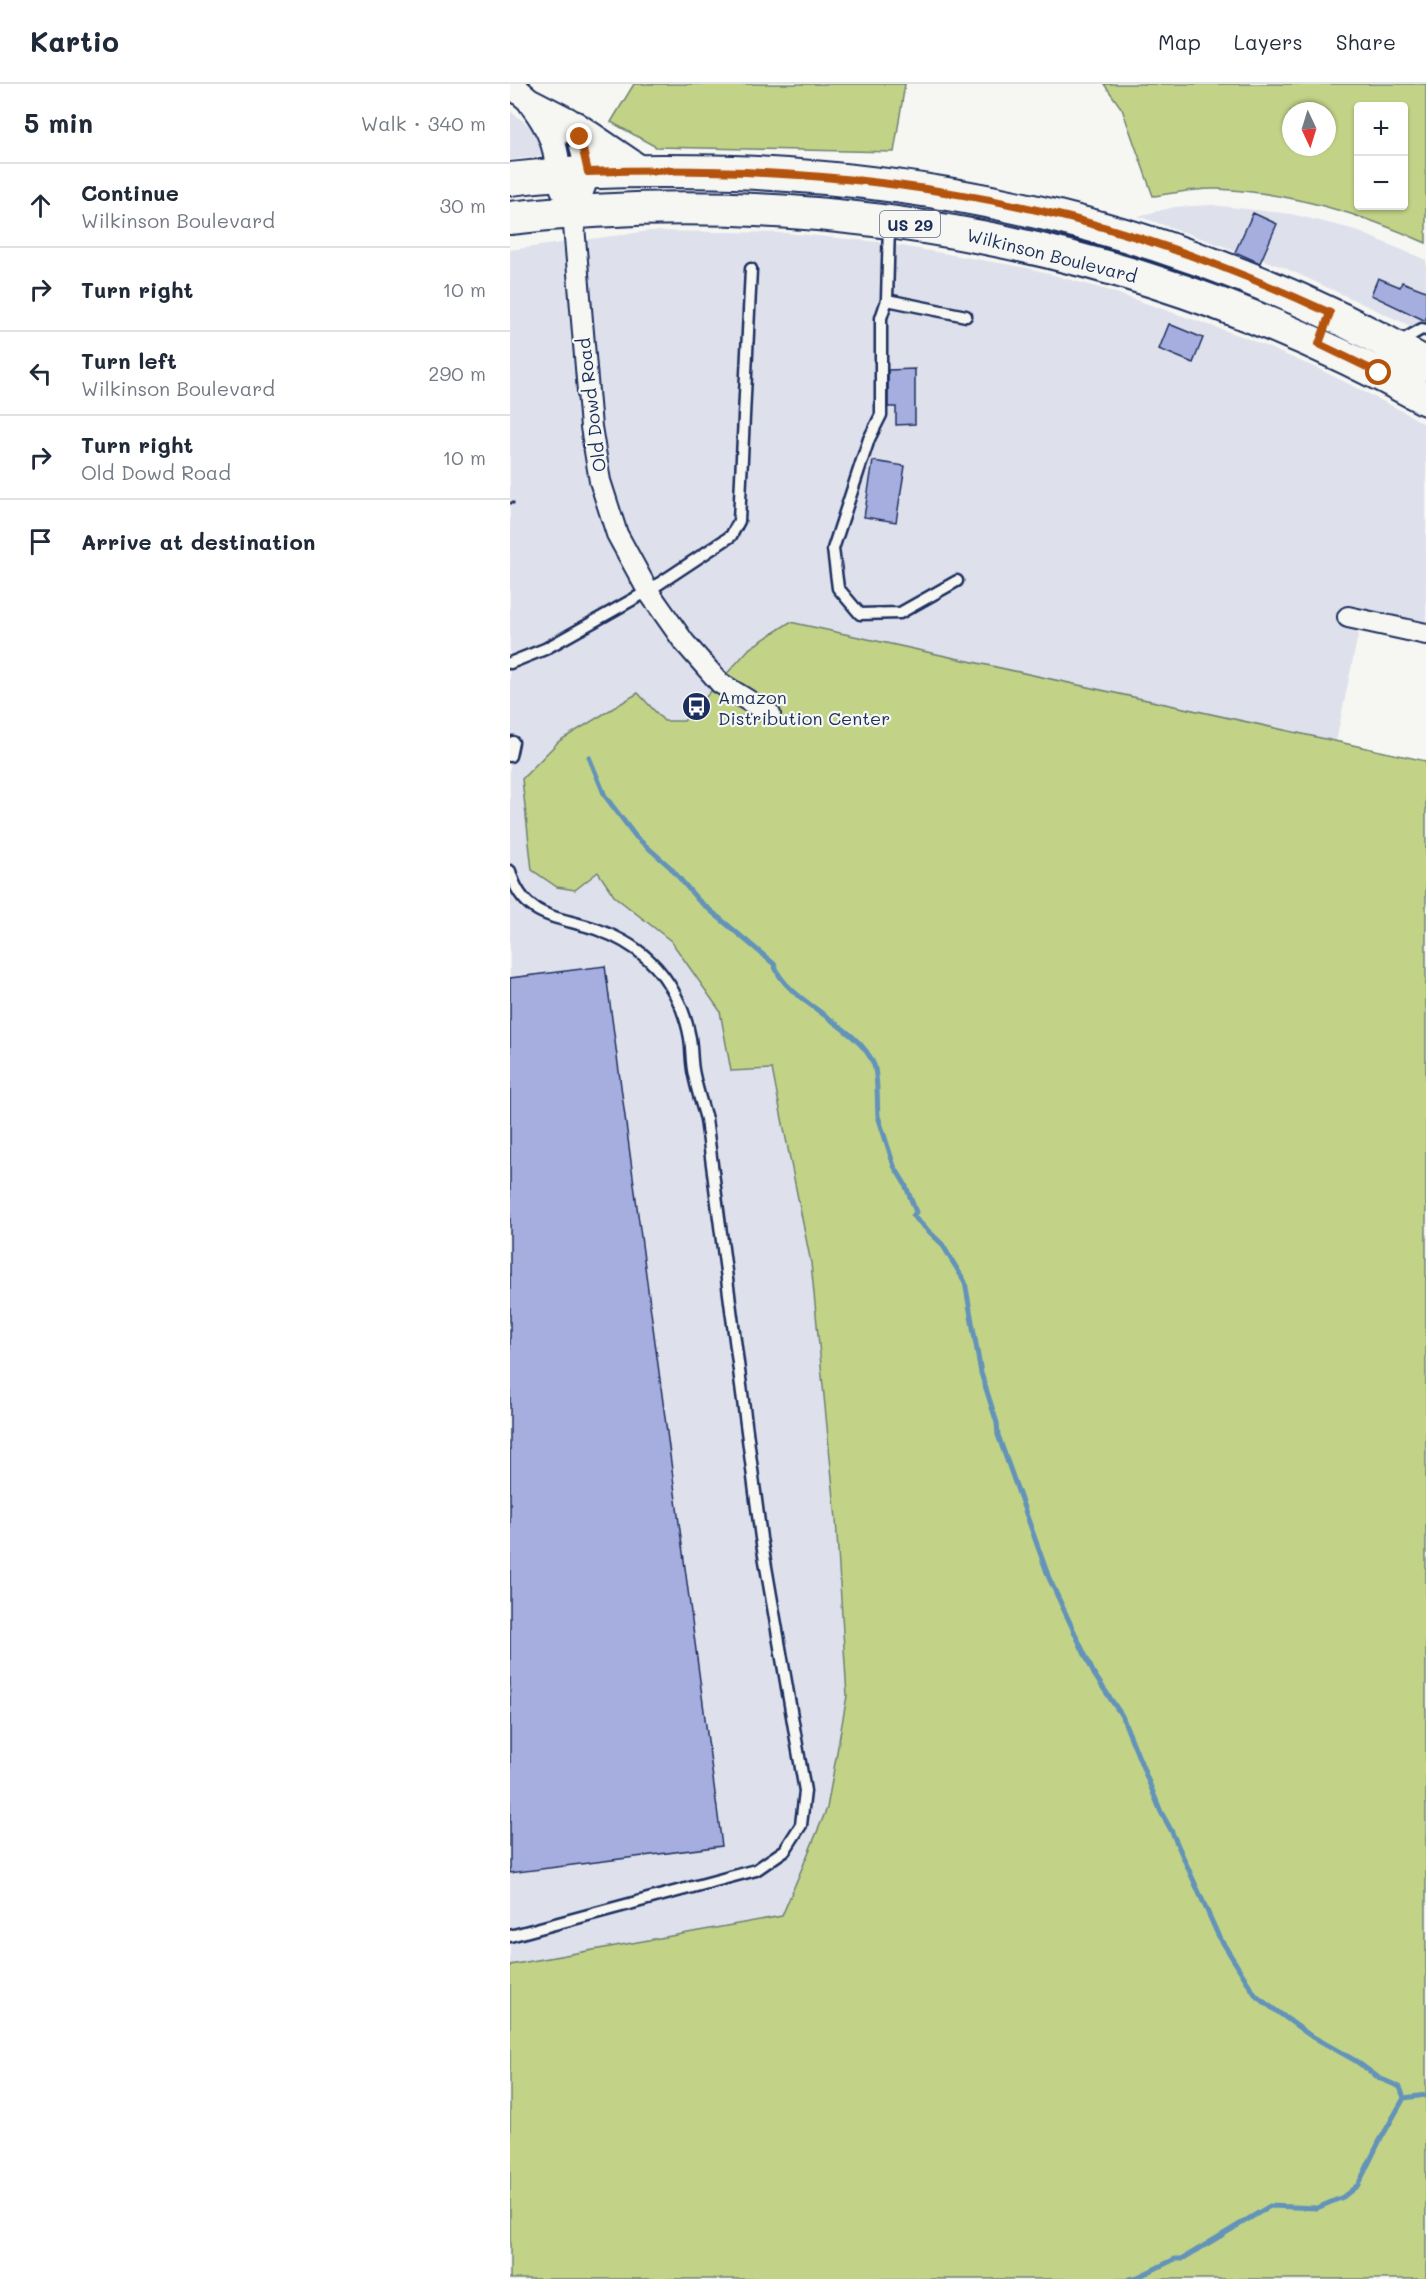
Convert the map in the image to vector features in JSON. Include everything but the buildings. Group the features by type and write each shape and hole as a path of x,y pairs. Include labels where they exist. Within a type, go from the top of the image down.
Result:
{"main road":[{"path":"573,127 638,171"},
{"name":"Wilkinson Boulevard","path":"510,179 588,172 699,171 846,179 921,188 983,200 1069,218 1214,263 1330,313 1426,364"},
{"name":"Wilkinson Boulevard","path":"510,218 616,211 768,210 844,216 992,238 1063,254 1204,297 1319,344 1426,399"},
{"path":"1319,344 1330,313"}],"street":[{"name":"Old Dowd Road","path":"510,84 530,92 568,120 573,127"},
{"name":"Old Dowd Road","path":"530,92 555,150 557,174 573,214 591,427 600,481 618,534 648,591 684,642 720,683 770,714"},
{"path":"573,127 580,137 588,172"},
{"name":"Old Dowd Road","path":"573,214 588,172"},
{"path":"1348,617 1426,634"}],"lane":[{"path":"889,222 887,300 881,318 881,415 869,439 833,549 838,588 860,614 900,613 957,581"},
{"path":"510,663 545,649 648,591 731,536 739,521 751,269"},
{"path":"887,300 966,316"},
{"path":"1393,345 1424,329"},
{"path":"510,756 513,742"},
{"path":"510,871 522,896 537,912 595,929 620,940 647,958 682,1006 690,1037 694,1076 706,1119 761,1538 805,1791 801,1825 785,1850 756,1870 510,1936"}],"path":[{"path":"510,503 518,502"}],"shaded area":[{"path":"510,111 541,135 545,153 540,156 510,160"},
{"path":"1212,205 1291,214 1352,229 1426,260 1426,336 1404,323 1283,267 1138,216 1175,207"},
{"path":"650,231 787,233 878,242 1028,268 1107,290 1244,337 1321,370 1406,413 1426,425 1426,644 1359,630 1336,741 790,622 750,648 705,696 631,785 1181,1753 510,2040 510,250"}],"green space":[{"path":"634,84 905,84 894,152 656,147 611,122"},
{"path":"1104,84 1426,84 1426,243 1351,214 1271,195 1209,189 1153,196 1122,109"},
{"path":"790,622 1426,761 1426,2279 510,2279 510,1965 782,1916 827,1808 847,1696 836,1519 811,1263 772,1069 731,1071 720,1011 671,941 614,896 598,872 575,890 557,887 532,870 522,779 559,741 638,693 664,721 684,721 750,648"}],"waterway":[{"path":"589,757 605,796 636,837 670,867 698,900 774,964 792,990 838,1025 866,1051 875,1070 878,1116 894,1166 905,1184 916,1212 913,1216 942,1244 965,1282 981,1373 997,1423 998,1435 1049,1578 1094,1674 1122,1716 1161,1812 1218,1935 1256,1996 1308,2034 1356,2061 1379,2078 1400,2087 1404,2098"},
{"path":"1404,2098 1426,2095"},
{"path":"1129,2279 1175,2259 1182,2259 1270,2206 1317,2208 1343,2197 1358,2185 1404,2098"}],"place":[{"name":"Amazon Distribution Center","path":"697,707"}],"route":[{"path":"580,137 588,172 687,171 846,179 921,188 983,200 1069,218 1126,234 1214,263 1330,313 1319,344 1379,373"}]}
